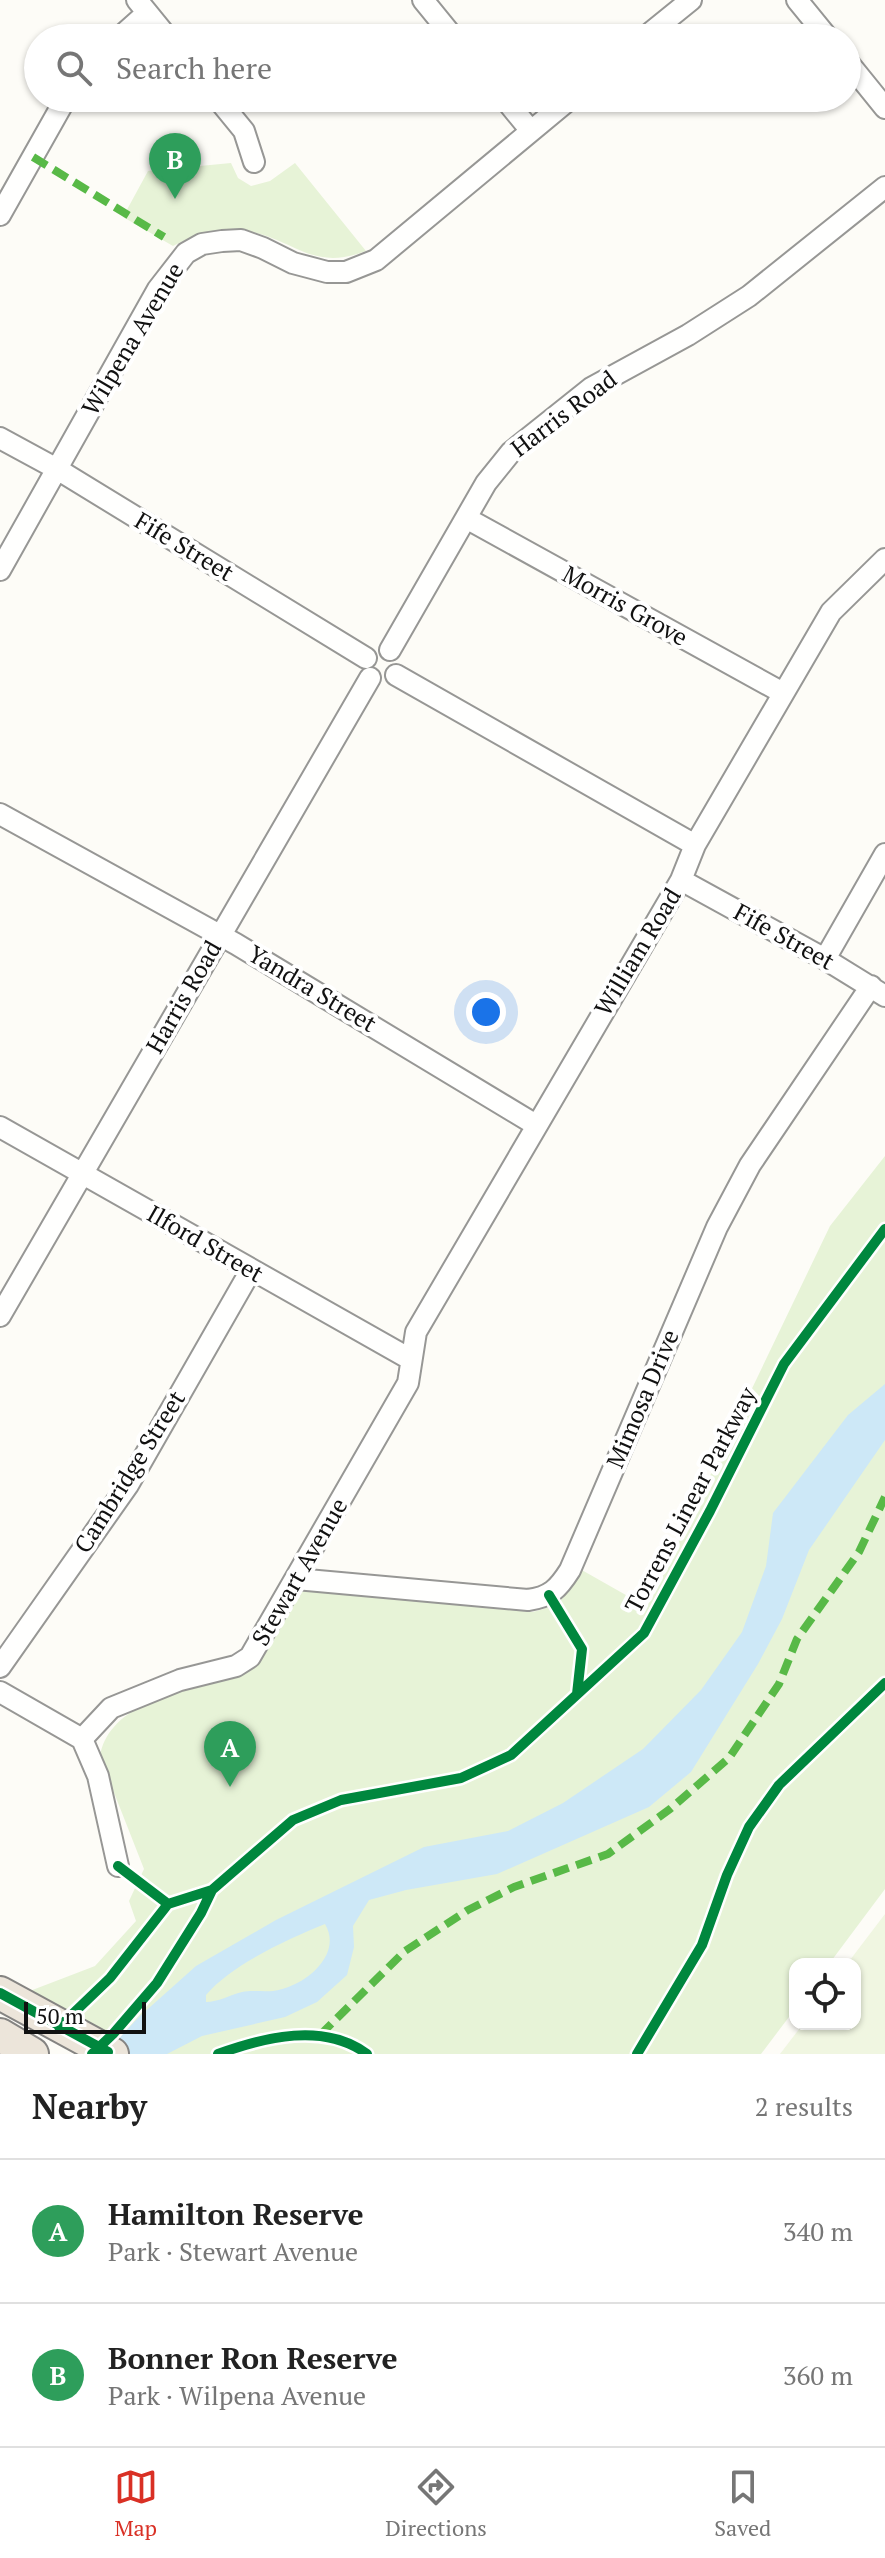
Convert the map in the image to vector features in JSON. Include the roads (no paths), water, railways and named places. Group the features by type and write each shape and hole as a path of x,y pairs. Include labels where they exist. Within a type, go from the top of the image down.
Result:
{"highway":[{"path":"0,1993 112,2054"},
{"path":"0,2035 32,2054"}],"street":[{"path":"423,0 443,24"},
{"path":"661,24 691,0"},
{"path":"797,0 817,24"},
{"path":"129,24 142,6 157,24"},
{"path":"861,78 885,108"},
{"path":"0,215 58,112"},
{"path":"228,112 244,131 254,162"},
{"path":"515,112 531,131"},
{"name":"Wilpena Avenue","path":"0,570 158,289 186,253 202,244 241,240 314,270 346,272 361,267 376,260 554,112"},
{"name":"Harris Road","path":"390,650 498,466 591,388 688,335 749,296 885,187"},
{"name":"Fife Street","path":"0,438 57,469 368,668"},
{"name":"Morris Grove","path":"466,518 783,693"},
{"name":"William Road","path":"410,1359 416,1332 681,880 695,845 831,612 885,559"},
{"path":"381,648 390,650 399,664 396,675 381,683 368,668 371,652 381,648"},
{"name":"Harris Road","path":"0,1316 220,935 368,668"},
{"path":"396,675 695,845"},
{"name":"Yandra Street","path":"0,814 220,935 536,1125"},
{"path":"825,959 885,854"},
{"name":"Fife Street","path":"681,880 878,991"},
{"name":"Mimosa Drive","path":"296,1579 528,1600 544,1598 558,1589 570,1570 717,1227 750,1165 878,991"},
{"name":"Ilford Street","path":"0,1127 410,1359"},
{"name":"Cambridge Street","path":"0,1667 128,1485 251,1270"},
{"name":"Stewart Avenue","path":"82,1739 111,1708 180,1680 236,1666 250,1657 408,1383 410,1359"},
{"path":"0,1692 82,1739 98,1776 118,1866"}],"water":[{"path":"885,1384 885,1440 809,1550 782,1619 691,1772 649,1807 497,1874 406,1890 369,1900 353,1926 354,1947 347,1975 317,2002 285,2017 202,2036 167,2054 104,2054 140,2016 196,1966 276,1920 424,1847 508,1831 563,1803 643,1749 701,1690 742,1632 766,1566 773,1513 848,1415","holes":["325,1924 329,1936 325,1958 296,1984 273,1991 242,1992 206,2002 206,1995 217,1984 261,1954"]}],"place":[{"name":"Bonner Ron Reserve","path":"175,199"},
{"name":"Hamilton Reserve","path":"230,1787"}]}
